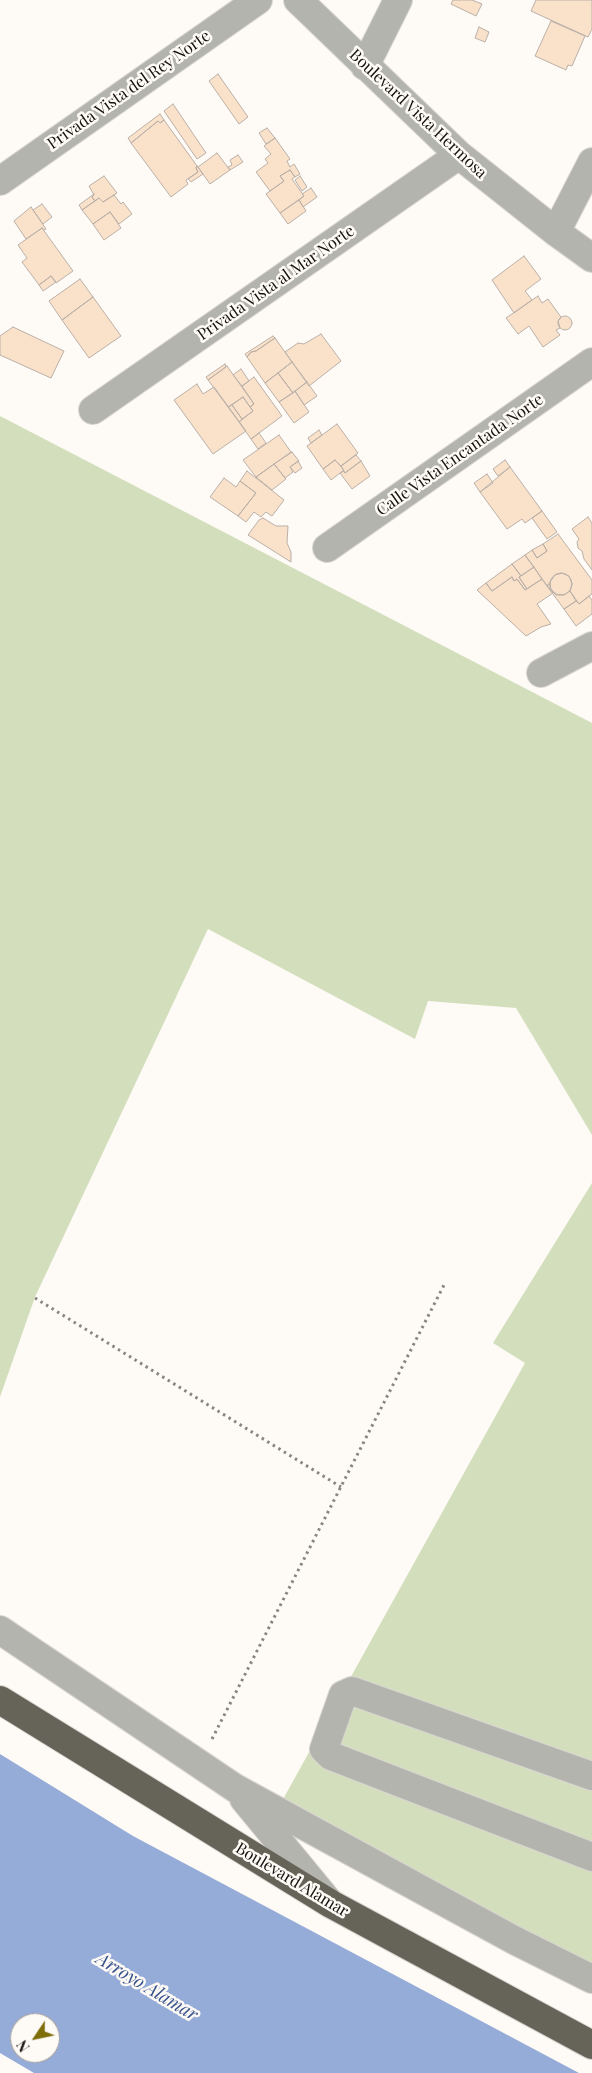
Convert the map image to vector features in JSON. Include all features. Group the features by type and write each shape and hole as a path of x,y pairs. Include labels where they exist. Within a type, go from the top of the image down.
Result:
{"highway":[{"name":"Boulevard Alamar","path":"0,1700 331,1904 592,2045"}],"street":[{"name":"Privada Vista del Rey Norte","path":"0,181 258,0"},
{"name":"Boulevard Vista Hermosa","path":"298,0 459,156 592,258"},
{"path":"365,66 398,0"},
{"name":"Privada Vista al Mar Norte","path":"93,410 459,156"},
{"path":"556,232 592,162"},
{"name":"Calle Vista Encantada Norte","path":"327,548 592,362"},
{"path":"541,672 592,646"},
{"path":"0,1630 235,1788 514,1940 592,1979"},
{"path":"592,1776 352,1691 343,1695 324,1749 331,1756 592,1857"},
{"path":"235,1788 331,1904"}],"path":[{"path":"200,1765 444,1285"},
{"path":"35,1298 341,1487"}],"green space":[{"path":"0,416 592,723 592,1135 516,1008 428,1001 415,1039 208,929 35,1297 0,1397"},
{"path":"592,1183 592,1979 277,1810 525,1363 493,1343"}],"water":[{"name":"Arroyo Alamar","path":"0,1754 133,1836 579,2073 34,2073 17,2063 60,2063 60,2013 10,2013 10,2059 0,2053"}],"building":[{"path":"453,0 472,0 482,4 476,16 451,4"},
{"path":"536,0 592,0 592,29 588,37 531,11"},
{"path":"551,21 585,36 572,66 568,65 566,70 535,56"},
{"path":"479,27 489,32 485,42 475,38"},
{"path":"218,74 248,117 239,124 209,81"},
{"path":"173,104 206,153 197,159 164,111"},
{"path":"160,114 164,120 160,123 158,121 131,143 128,138"},
{"path":"164,120 197,166 198,172 186,180 188,184 171,197 131,143 158,121 160,123"},
{"path":"267,128 275,138 266,144 259,133"},
{"path":"275,138 290,159 287,161 290,167 294,164 300,174 295,177 290,170 280,176 284,181 270,191 256,172 268,163 265,159 271,154 264,146"},
{"path":"217,153 230,170 210,184 198,167"},
{"path":"238,155 243,162 230,170 228,167 232,165 230,160"},
{"path":"197,166 203,174 191,182 188,179 198,172"},
{"path":"290,170 295,177 292,179 304,196 280,213 266,194 284,181 280,176"},
{"path":"104,176 117,193 103,202 99,198 95,201 89,186"},
{"path":"300,176 307,187 302,191 295,180"},
{"path":"311,188 317,197 303,207 299,200 304,196 302,194"},
{"path":"94,194 92,197 95,201 82,210 79,205"},
{"path":"114,195 121,204 123,202 132,214 119,224 110,212 93,224 82,210 99,198 103,202"},
{"path":"299,200 306,211 288,224 280,213"},
{"path":"42,204 52,217 43,224 33,210"},
{"path":"31,207 46,229 42,228 26,239 14,221"},
{"path":"110,212 121,228 104,240 93,224"},
{"path":"42,228 73,271 56,283 51,276 39,285 22,262 27,258 18,245"},
{"path":"524,256 541,279 525,291 532,300 514,313 492,280"},
{"path":"51,276 56,282 43,291 39,285"},
{"path":"80,279 93,297 62,320 49,301"},
{"path":"538,296 542,303 548,299 561,317 558,321 560,328 556,330 560,335 543,347 529,326 518,334 506,318"},
{"path":"93,297 121,336 89,358 62,320"},
{"path":"565,316 570,318 572,323 570,328 565,330 560,328 558,323 560,318"},
{"path":"13,327 64,351 51,378 0,355 0,336"},
{"path":"321,334 341,361 309,386 285,352 298,343 304,344"},
{"path":"273,336 275,338 256,351 251,352 247,357 245,354"},
{"path":"275,338 292,362 265,383 247,357 251,352 256,351"},
{"path":"292,362 307,382 293,393 278,373"},
{"path":"225,364 226,367 208,380 206,377"},
{"path":"227,366 254,404 250,407 243,397 228,407 208,380"},
{"path":"241,369 249,381 242,386 233,375"},
{"path":"278,373 293,393 279,402 265,383"},
{"path":"254,377 282,416 251,439 239,422 253,411 250,407 254,404 242,386"},
{"path":"307,382 317,396 304,405 295,391"},
{"path":"197,384 203,394 214,387 246,431 213,454 174,400"},
{"path":"295,391 309,412 294,423 279,402"},
{"path":"243,397 253,411 242,419 232,405"},
{"path":"232,405 242,419 239,422 228,407"},
{"path":"337,424 358,453 341,466 335,460 323,469 307,446"},
{"path":"319,430 322,435 311,443 308,438"},
{"path":"259,433 266,443 258,449 251,439"},
{"path":"279,435 291,452 256,477 243,460"},
{"path":"292,452 299,461 290,467 293,472 285,478 274,464"},
{"path":"356,455 361,461 345,473 341,466"},
{"path":"335,460 344,470 331,480 323,469"},
{"path":"505,460 510,467 498,476 493,469"},
{"path":"298,461 302,468 295,473 290,467"},
{"path":"361,461 370,476 352,489 340,473 344,471 345,473"},
{"path":"274,464 286,479 272,490 256,477"},
{"path":"510,467 542,511 525,523 522,519 507,529 480,492"},
{"path":"247,471 284,500 272,516 266,512 261,517 254,512 246,522 238,516 256,493 240,481"},
{"path":"487,474 493,483 480,492 474,483"},
{"path":"224,478 236,487 240,481 256,493 238,516 210,497"},
{"path":"542,511 557,532 547,539 532,518"},
{"path":"588,517 592,523 592,570 584,559 582,551 578,548 577,542 579,539 572,529"},
{"path":"263,518 276,526 288,526 287,543 291,552 291,562 248,535 259,520"},
{"path":"558,534 592,580 592,594 579,604 570,591 572,584 569,576 562,573 555,575 547,586 525,555 532,550 537,558 547,551 543,544"},
{"path":"543,544 547,551 537,558 532,550"},
{"path":"525,555 534,567 521,576 512,564"},
{"path":"512,564 521,576 519,577 527,589 525,590 517,579 514,581 512,577 492,591 486,583"},
{"path":"534,567 542,579 527,589 519,577"},
{"path":"561,573 569,576 572,584 569,592 561,595 553,592 550,584 553,576"},
{"path":"512,577 514,581 517,579 525,590 542,579 553,593 537,604 551,624 541,627 526,636 477,590 486,583 492,591"},
{"path":"550,584 550,589 556,595 564,595 570,591 576,601 564,609 547,586"},
{"path":"589,596 592,600 592,614 576,626 564,609 576,601 579,604"}]}
